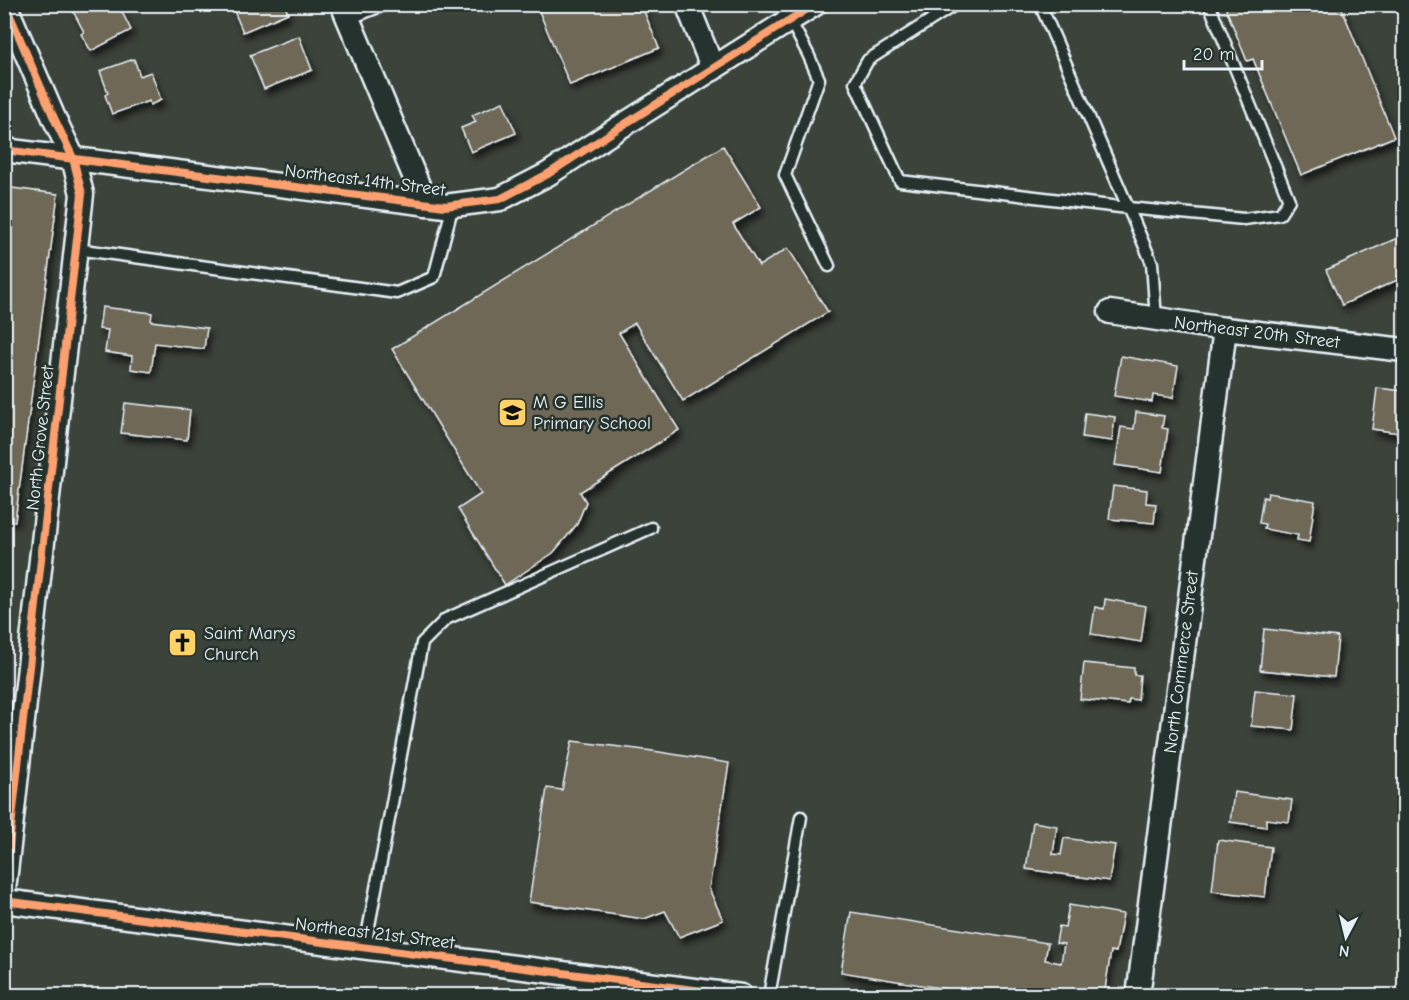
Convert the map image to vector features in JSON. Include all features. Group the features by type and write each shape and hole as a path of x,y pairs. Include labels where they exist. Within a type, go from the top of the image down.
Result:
{"street":[{"name":"North Grove Street","path":"4,890 82,194 74,158 54,118 5,4"},
{"path":"687,4 713,69"},
{"name":"Northeast 14th Street","path":"74,158 445,206 500,199 548,174 815,4"},
{"path":"345,12 426,204"},
{"path":"4,150 74,158"},
{"name":"Northeast 20th Street","path":"1110,312 1225,329 1404,350"},
{"name":"North Commerce Street","path":"1138,996 1225,329"},
{"name":"Northeast 21st Street","path":"4,901 703,993 741,996"}],"lane":[{"path":"345,12 386,4"},
{"path":"956,4 868,60 855,83 900,181 1128,208 1244,219 1280,214 1289,200 1209,4"},
{"path":"1040,4 1152,263 1156,319"},
{"path":"790,20 819,79 785,175 829,266"},
{"path":"76,249 397,293 434,277 453,206"},
{"path":"365,947 422,643 446,619 651,528"},
{"path":"769,996 801,818"}],"building":[{"path":"84,4 118,4 131,30 91,51 81,34 84,32 73,11"},
{"path":"231,4 284,4 288,13 243,32"},
{"path":"536,4 641,4 659,48 570,85"},
{"path":"1224,4 1340,4 1394,137 1301,175 1253,59 1247,61"},
{"path":"299,36 312,70 264,89 250,55"},
{"path":"134,59 140,76 151,72 161,100 150,105 149,101 112,114 100,71"},
{"path":"503,102 516,133 471,152 461,128 476,122 472,115"},
{"path":"723,146 761,207 733,224 759,266 788,248 828,312 683,401 635,323 619,333 679,430 580,492 586,502 577,524 569,534 553,553 505,585 458,509 481,494 392,349"},
{"path":"4,187 58,194 15,521 4,520"},
{"path":"1404,235 1404,277 1342,305 1326,270"},
{"path":"102,307 152,313 151,321 207,328 204,349 155,343 151,372 131,369 132,356 105,352 108,330 99,329"},
{"path":"1121,356 1178,366 1173,398 1153,395 1152,402 1114,396"},
{"path":"1377,388 1404,391 1399,433 1372,429"},
{"path":"125,403 190,410 187,440 121,433"},
{"path":"1136,412 1164,416 1162,428 1168,429 1162,472 1115,465 1121,427 1134,429"},
{"path":"1085,413 1115,417 1112,441 1082,437"},
{"path":"1113,486 1147,490 1146,503 1156,504 1154,523 1109,519"},
{"path":"1268,493 1315,501 1309,542 1297,540 1298,535 1264,529 1265,524 1259,523 1263,497 1267,498"},
{"path":"1105,599 1146,606 1141,642 1091,634 1095,607 1104,609"},
{"path":"1264,629 1338,637 1334,677 1260,670"},
{"path":"1084,663 1134,668 1134,675 1140,675 1138,700 1129,699 1128,704 1080,699"},
{"path":"1255,690 1297,694 1293,730 1251,726"},
{"path":"572,741 729,763 709,889 723,920 679,937 665,911 644,919 529,902 547,788 562,790"},
{"path":"1234,792 1292,800 1289,822 1266,819 1266,827 1230,822"},
{"path":"1033,822 1057,826 1053,854 1061,855 1064,838 1115,845 1109,881 1026,869"},
{"path":"1218,840 1271,847 1265,897 1212,891"},
{"path":"1069,905 1123,914 1116,952 1111,951 1104,996 989,996 841,972 851,912 1048,943 1045,960 1061,963 1064,944 1056,943 1059,926 1065,927"}],"cycle path":[{"path":"4,890 82,194 73,158 5,4"},
{"path":"4,150 445,206 500,199 548,174 815,4"},
{"path":"4,901 741,996"}],"place":[{"name":"M G Ellis Primary School","path":"512,412"},
{"name":"Saint Marys Church","path":"183,643"}]}
